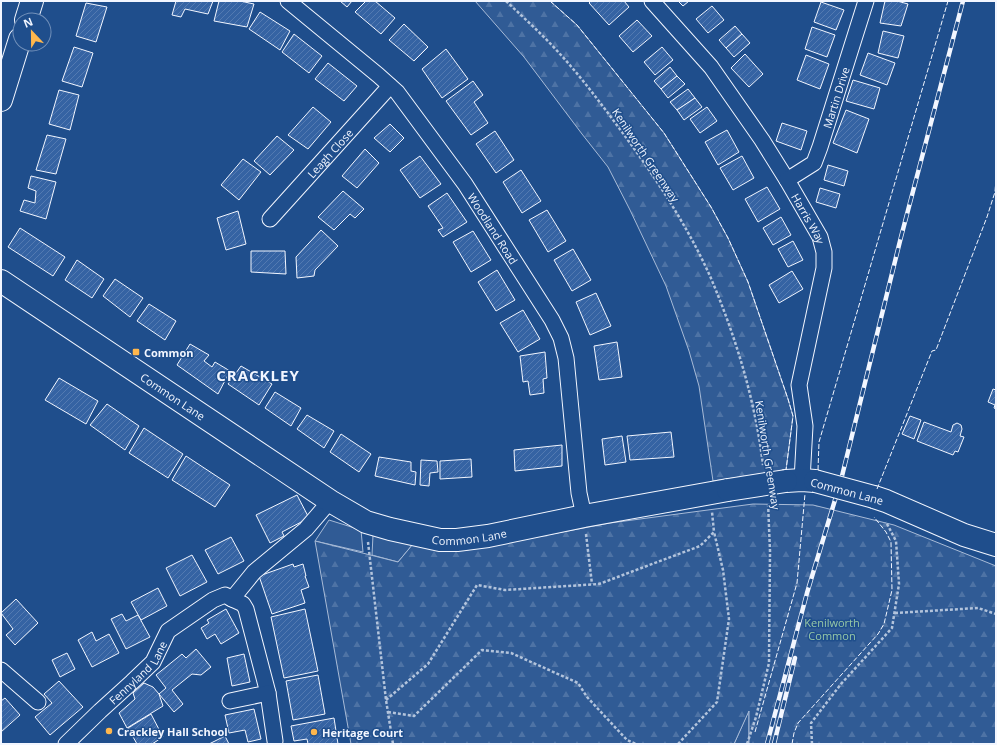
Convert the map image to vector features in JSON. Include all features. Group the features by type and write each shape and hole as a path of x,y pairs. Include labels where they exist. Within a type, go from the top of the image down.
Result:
{"street":[{"path":"29,12 32,1"},
{"name":"Woodland Road","path":"288,1 397,92 462,179 558,331 566,358 579,493 584,516"},
{"name":"Harris Way","path":"652,1 711,67 762,140 820,238 824,252 824,268 799,385 805,426 801,481"},
{"name":"Martin Drive","path":"787,180 814,163 866,1"},
{"path":"1,100 16,52"},
{"name":"Leagh Close","path":"270,219 390,86"},
{"name":"Common Lane","path":"1,281 330,501 366,522 390,529 440,540 457,540 488,536 584,516 719,491 801,481 880,499 964,535 996,545"},
{"path":"275,741 268,693 246,609 242,604 232,599 254,572 306,529 330,501"},
{"name":"Fennyland Lane","path":"66,744 153,662 168,632 213,600 225,595 232,599"},
{"path":"1,670 38,702"},
{"path":"230,701 268,693"}],"path":[{"name":"Kenilworth Greenway","path":"506,1 559,53 592,92 647,167 681,221 709,276 731,331 755,413 764,470"},
{"path":"678,744 717,702 729,619 723,570 714,532 719,491"},
{"path":"812,744 811,723 841,684 892,628 898,584 896,541 886,520 880,499"},
{"name":"Kenilworth Greenway","path":"747,744 756,717 769,663 770,551 768,500"},
{"path":"584,516 592,584"},
{"path":"366,522 386,700 393,744"},
{"path":"386,700 428,664 477,585 505,590 599,584 700,546 714,532"},
{"path":"895,613 978,608 996,614"},
{"path":"388,712 414,716 482,650 511,652 578,683 587,697 626,740 636,744"}],"shaded area":[{"path":"329,520 361,530 363,552 315,541"},
{"path":"373,535 413,544 398,562 372,555"},
{"path":"749,710 749,744 734,744"}],"green space":[{"path":"475,1 550,1 577,25 664,133 711,207 728,238 748,282 793,416 786,470 713,481 699,386 689,351 666,286 630,210 608,167 524,57"},
{"name":"Kenilworth Common","path":"753,504 813,505 894,525 996,566 996,744 749,744 749,711 734,744 351,744 315,541 398,562 413,544 467,550 610,523"}],"building":[{"path":"176,1 213,1 208,14 185,9 181,17 172,15"},
{"path":"219,1 240,1 254,4 247,27 214,21"},
{"path":"340,1 352,1 347,7"},
{"path":"366,1 375,1 395,18 381,34 355,12"},
{"path":"591,1 624,1 629,7 609,25 589,3"},
{"path":"678,1 689,1 683,6"},
{"path":"885,1 897,1 908,4 901,26 880,23"},
{"path":"821,2 844,10 836,30 814,22"},
{"path":"86,3 107,7 96,42 76,36"},
{"path":"712,6 724,20 708,33 696,19"},
{"path":"260,12 290,31 280,50 249,29"},
{"path":"637,20 652,36 633,52 619,36"},
{"path":"404,24 428,47 414,61 389,40"},
{"path":"735,26 742,34 726,48 719,40"},
{"path":"812,27 835,35 827,57 805,49"},
{"path":"883,31 904,36 898,58 878,53"},
{"path":"294,34 322,56 309,73 282,52"},
{"path":"742,34 750,43 734,57 726,48"},
{"path":"74,47 93,53 82,87 62,81"},
{"path":"662,47 673,60 655,75 644,62"},
{"path":"446,49 468,79 442,98 422,69"},
{"path":"868,53 895,63 887,85 860,75"},
{"path":"745,54 763,74 749,87 731,68"},
{"path":"806,55 829,64 820,89 797,80"},
{"path":"328,63 357,86 344,101 315,79"},
{"path":"670,67 677,76 661,89 654,81"},
{"path":"677,76 685,84 668,98 661,89"},
{"path":"853,80 880,88 874,109 846,101"},
{"path":"473,81 483,95 474,102 488,123 471,135 446,101"},
{"path":"688,89 695,98 677,110 670,102"},
{"path":"59,90 79,95 70,130 49,124"},
{"path":"695,98 702,107 684,120 677,110"},
{"path":"313,107 331,122 308,149 288,135"},
{"path":"707,107 717,121 700,133 690,119"},
{"path":"846,110 869,119 857,153 833,143"},
{"path":"782,123 807,131 801,150 776,141"},
{"path":"390,124 404,138 390,152 374,138"},
{"path":"727,130 739,152 718,165 705,142"},
{"path":"495,131 514,160 496,173 476,144"},
{"path":"47,135 66,139 56,174 36,170"},
{"path":"277,136 294,150 270,175 254,161"},
{"path":"365,149 379,163 357,188 342,176"},
{"path":"420,156 441,184 420,198 400,170"},
{"path":"742,156 754,178 733,190 720,168"},
{"path":"243,159 261,172 239,200 221,185"},
{"path":"828,165 848,171 844,186 824,180"},
{"path":"521,170 541,201 522,213 503,182"},
{"path":"31,176 56,182 46,219 20,211 24,200 35,203 36,191 28,188"},
{"path":"767,187 780,209 758,222 745,199"},
{"path":"820,188 840,194 836,208 816,202"},
{"path":"343,191 364,209 355,218 350,214 334,230 318,217"},
{"path":"447,193 467,222 443,237 438,230 443,228 428,206"},
{"path":"547,210 566,241 548,252 529,220"},
{"path":"238,211 246,244 226,250 217,218"},
{"path":"781,217 791,235 773,245 763,228"},
{"path":"20,228 65,257 53,276 8,247"},
{"path":"321,230 338,246 315,270 314,276 297,278 296,257"},
{"path":"473,231 491,260 471,272 453,242"},
{"path":"793,241 803,260 788,267 778,249"},
{"path":"573,249 591,280 572,291 554,260"},
{"path":"251,251 285,251 286,274 251,272"},
{"path":"77,260 104,279 92,298 65,280"},
{"path":"497,270 515,300 496,311 478,282"},
{"path":"792,271 803,289 779,303 769,285"},
{"path":"115,279 143,298 130,317 103,296"},
{"path":"596,293 611,326 590,335 576,302"},
{"path":"149,304 176,321 165,340 137,321"},
{"path":"523,310 540,339 518,352 500,323"},
{"path":"617,342 622,377 599,380 594,346"},
{"path":"190,344 209,355 204,361 212,367 215,362 230,371 218,394 177,365"},
{"path":"545,352 547,378 543,379 544,393 530,395 528,381 523,382 520,356"},
{"path":"241,366 272,384 259,405 228,384"},
{"path":"59,378 98,401 86,424 45,400"},
{"path":"993,389 996,390 996,409 994,408 995,405 988,402"},
{"path":"275,392 301,408 291,426 265,408"},
{"path":"107,404 139,426 125,450 90,425"},
{"path":"307,415 334,431 324,448 297,429"},
{"path":"910,416 921,420 914,439 902,434"},
{"path":"924,422 951,432 953,425 957,423 961,425 962,429 960,436 964,437 958,452 955,451 953,455 917,441"},
{"path":"144,428 183,454 168,478 129,453"},
{"path":"671,432 674,457 630,460 627,436"},
{"path":"341,434 371,454 359,472 330,452"},
{"path":"622,436 626,462 605,465 602,439"},
{"path":"562,445 562,466 515,471 514,450"},
{"path":"186,456 230,485 215,507 172,480"},
{"path":"379,457 411,462 411,471 416,472 415,485 375,476"},
{"path":"471,459 472,477 440,479 440,461"},
{"path":"421,460 437,461 438,472 430,473 429,486 420,485"},
{"path":"297,495 309,518 282,532 284,536 270,543 256,515"},
{"path":"231,537 244,561 218,574 205,550"},
{"path":"192,555 207,582 180,596 166,568"},
{"path":"293,564 294,567 303,564 309,587 301,590 305,603 272,614 259,576"},
{"path":"158,588 167,606 141,620 131,602"},
{"path":"16,599 38,623 15,645 6,635 13,629 1,613"},
{"path":"226,609 239,633 221,644 215,634 207,639 201,628 209,623 207,620"},
{"path":"305,609 318,671 284,678 271,617"},
{"path":"122,614 126,621 138,615 150,637 126,649 111,619"},
{"path":"92,632 96,641 109,634 119,653 92,667 78,640"},
{"path":"196,649 211,667 201,675 192,674 172,690 183,704 174,712 159,694 166,688 156,675 182,654 186,658"},
{"path":"67,653 75,669 60,677 52,660"},
{"path":"244,654 250,682 232,686 227,658"},
{"path":"318,675 325,714 293,720 286,681"},
{"path":"59,681 83,707 50,735 35,717 52,703 44,694"},
{"path":"144,683 153,687 159,694 163,706 127,728 119,713 135,699 133,693"},
{"path":"5,698 20,715 1,732 1,701"},
{"path":"254,709 261,739 248,742 245,730 229,733 225,715"},
{"path":"151,714 163,737 152,744 137,744 128,728"},
{"name":"Heritage Court","path":"334,718 338,744 308,744 307,739 294,741 291,726"},
{"path":"225,736 229,744 209,744"}],"railway":[{"path":"767,744 807,593 841,480 901,237 963,1"},
{"path":"774,744 795,658"}],"fence":[{"path":"550,1 577,25 664,133 711,207 728,238 748,282 793,416 786,470"},
{"path":"818,470 819,442 948,1"},
{"path":"877,489 932,351 936,350 987,217 995,192 996,178"},
{"path":"755,732 797,583 805,494"},
{"path":"792,744 798,723 878,634 884,624 892,590 891,542 886,532 874,517"}],"place":[{"name":"Common","path":"136,352"},
{"name":"Crackley Hall School","path":"109,731"},
{"name":"Heritage Court","path":"314,732"}],"district":[{"name":"CRACKLEY","path":"258,375"}]}
